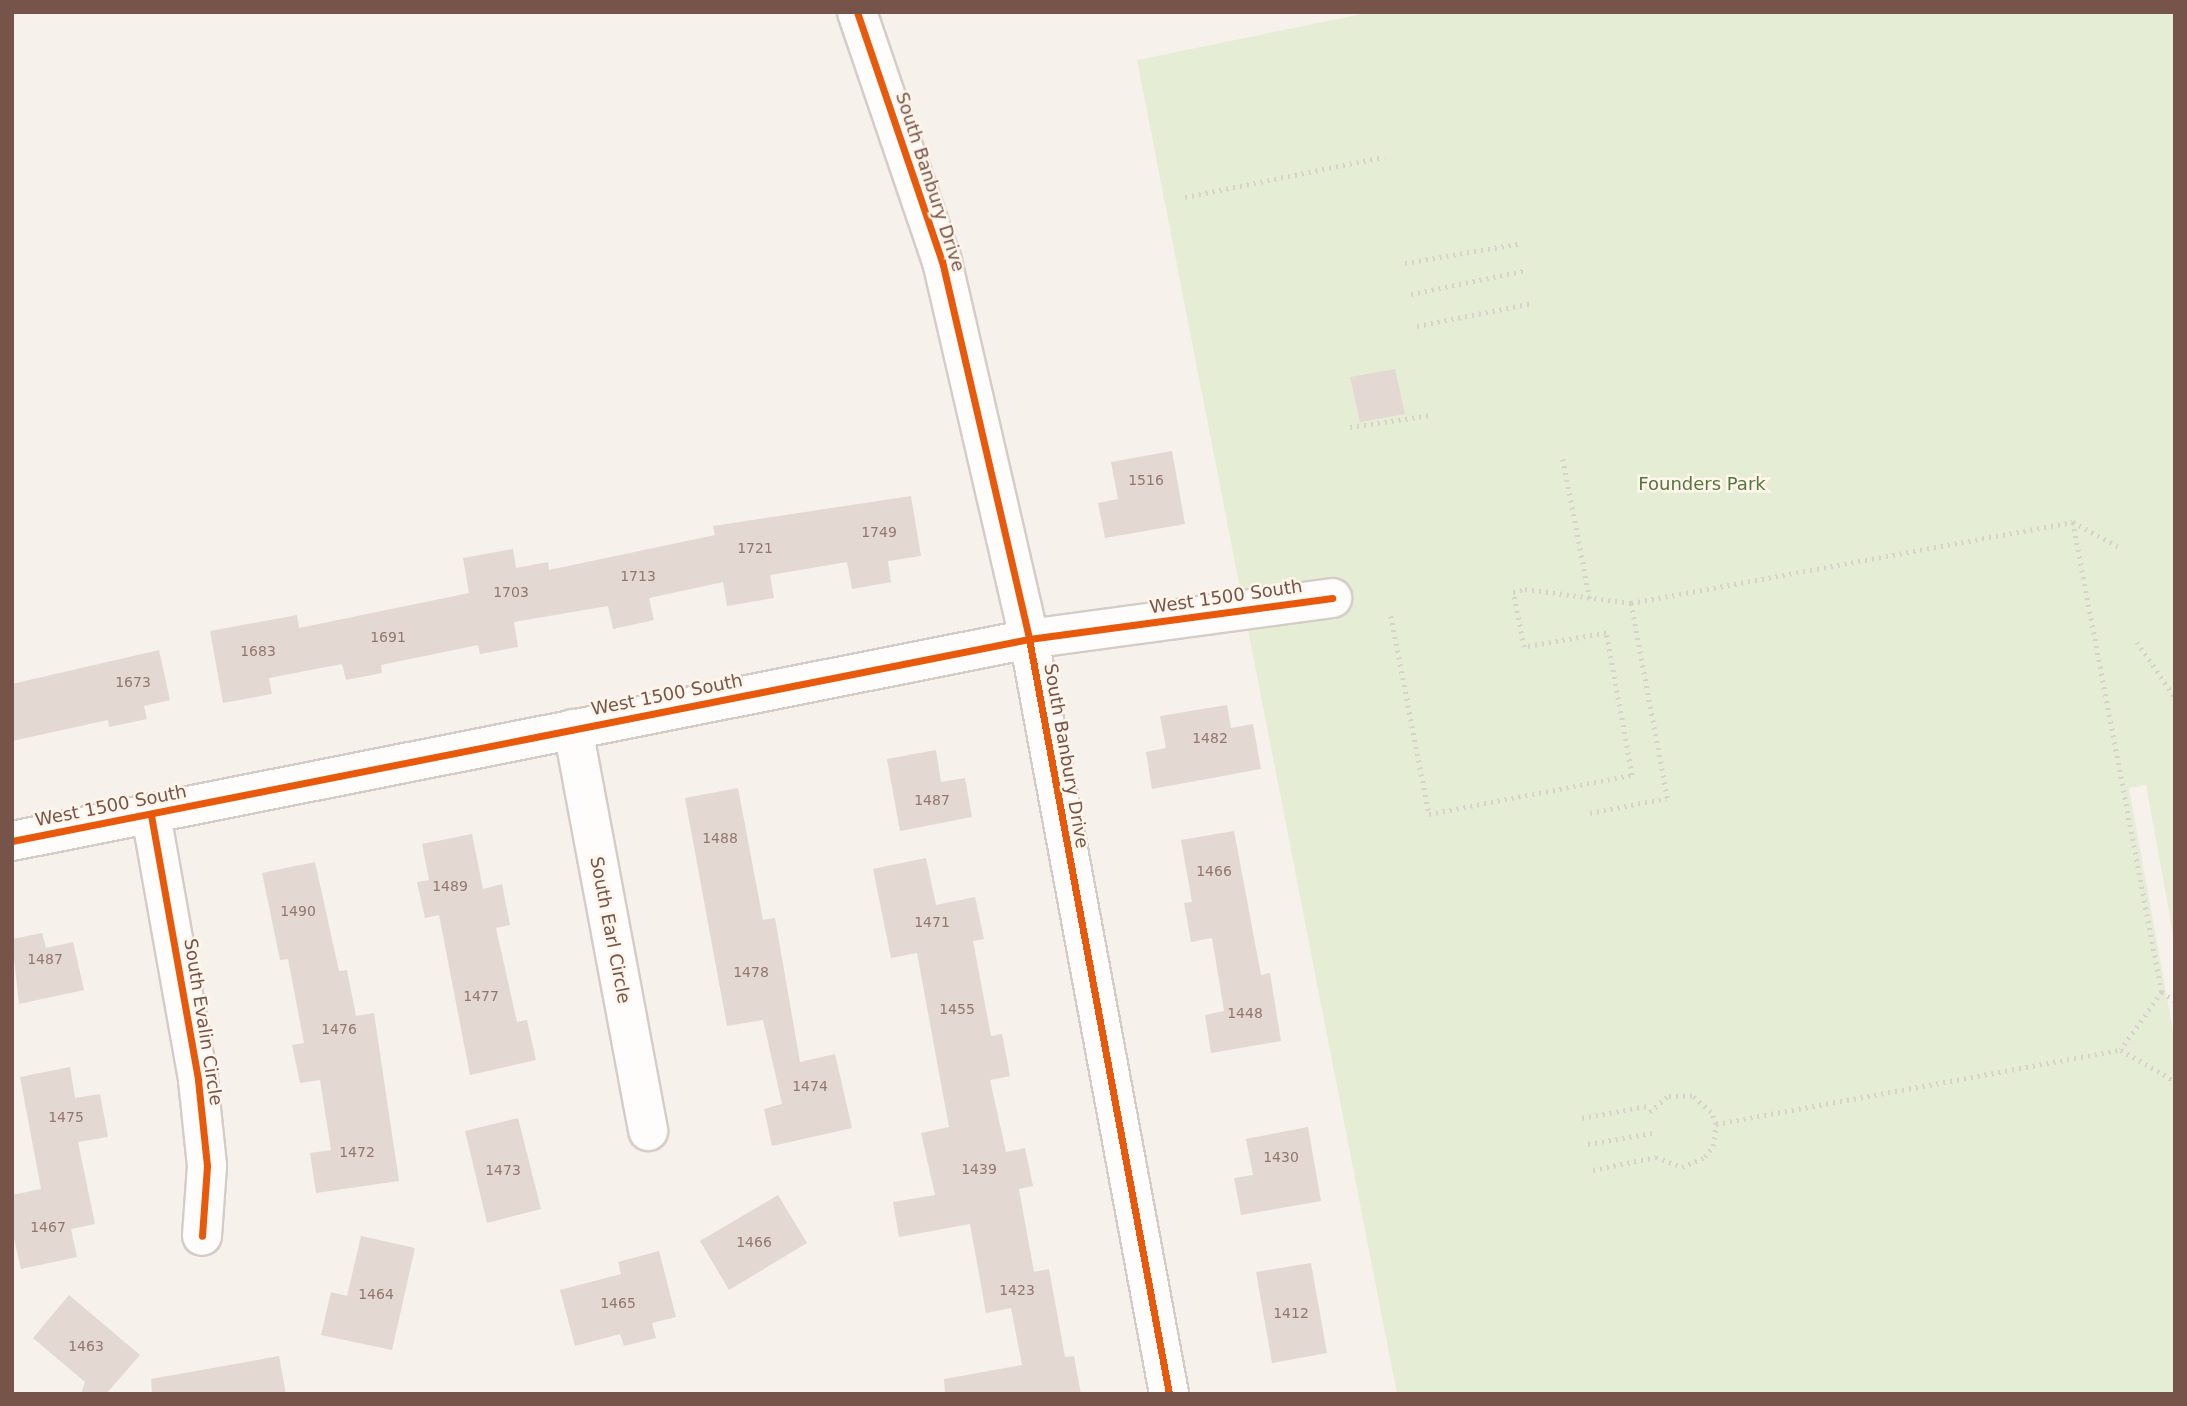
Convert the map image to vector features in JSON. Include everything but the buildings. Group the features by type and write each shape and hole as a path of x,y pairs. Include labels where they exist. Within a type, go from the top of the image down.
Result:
{"street":[{"name":"South Banbury Drive","path":"857,12 942,261 1029,639 1168,1394"},
{"name":"West 1500 South","path":"12,841 1029,639 1332,598"},
{"name":"South Earl Circle","path":"573,729 648,1131"},
{"name":"South Evalin Circle","path":"151,815 198,1080 207,1166 202,1236"}],"path":[{"path":"1185,197 1384,157"},
{"path":"1405,262 1522,243"},
{"path":"1411,293 1527,270"},
{"path":"1417,326 1533,303"},
{"path":"1350,427 1431,415"},
{"path":"1563,459 1590,599"},
{"path":"1391,616 1429,814 1632,775 1606,633 1524,648 1513,592 1525,589 1631,603 2073,522 2119,547"},
{"path":"2073,522 2162,992 2175,1001"},
{"path":"1590,813 1667,798 1631,603"},
{"path":"2137,642 2175,697"},
{"path":"2121,1050 2162,992"},
{"path":"1716,1124 2121,1050 2175,1081"},
{"path":"1593,1170 1656,1157 1670,1165 1695,1164 1713,1146 1716,1124 1703,1102 1692,1096 1667,1097 1648,1114"},
{"path":"1582,1118 1647,1106"},
{"path":"1588,1144 1652,1133"}],"green space":[{"name":"Founders Park","path":"1372,12 2175,12 2175,945 2146,785 2129,788 2175,1042 2175,1394 1397,1394 1137,60"}],"cycle path":[{"path":"857,12 942,261 1029,639 1169,1394"},
{"path":"12,841 1029,639 1332,598"},
{"path":"151,815 198,1080 207,1166 202,1236"}]}
